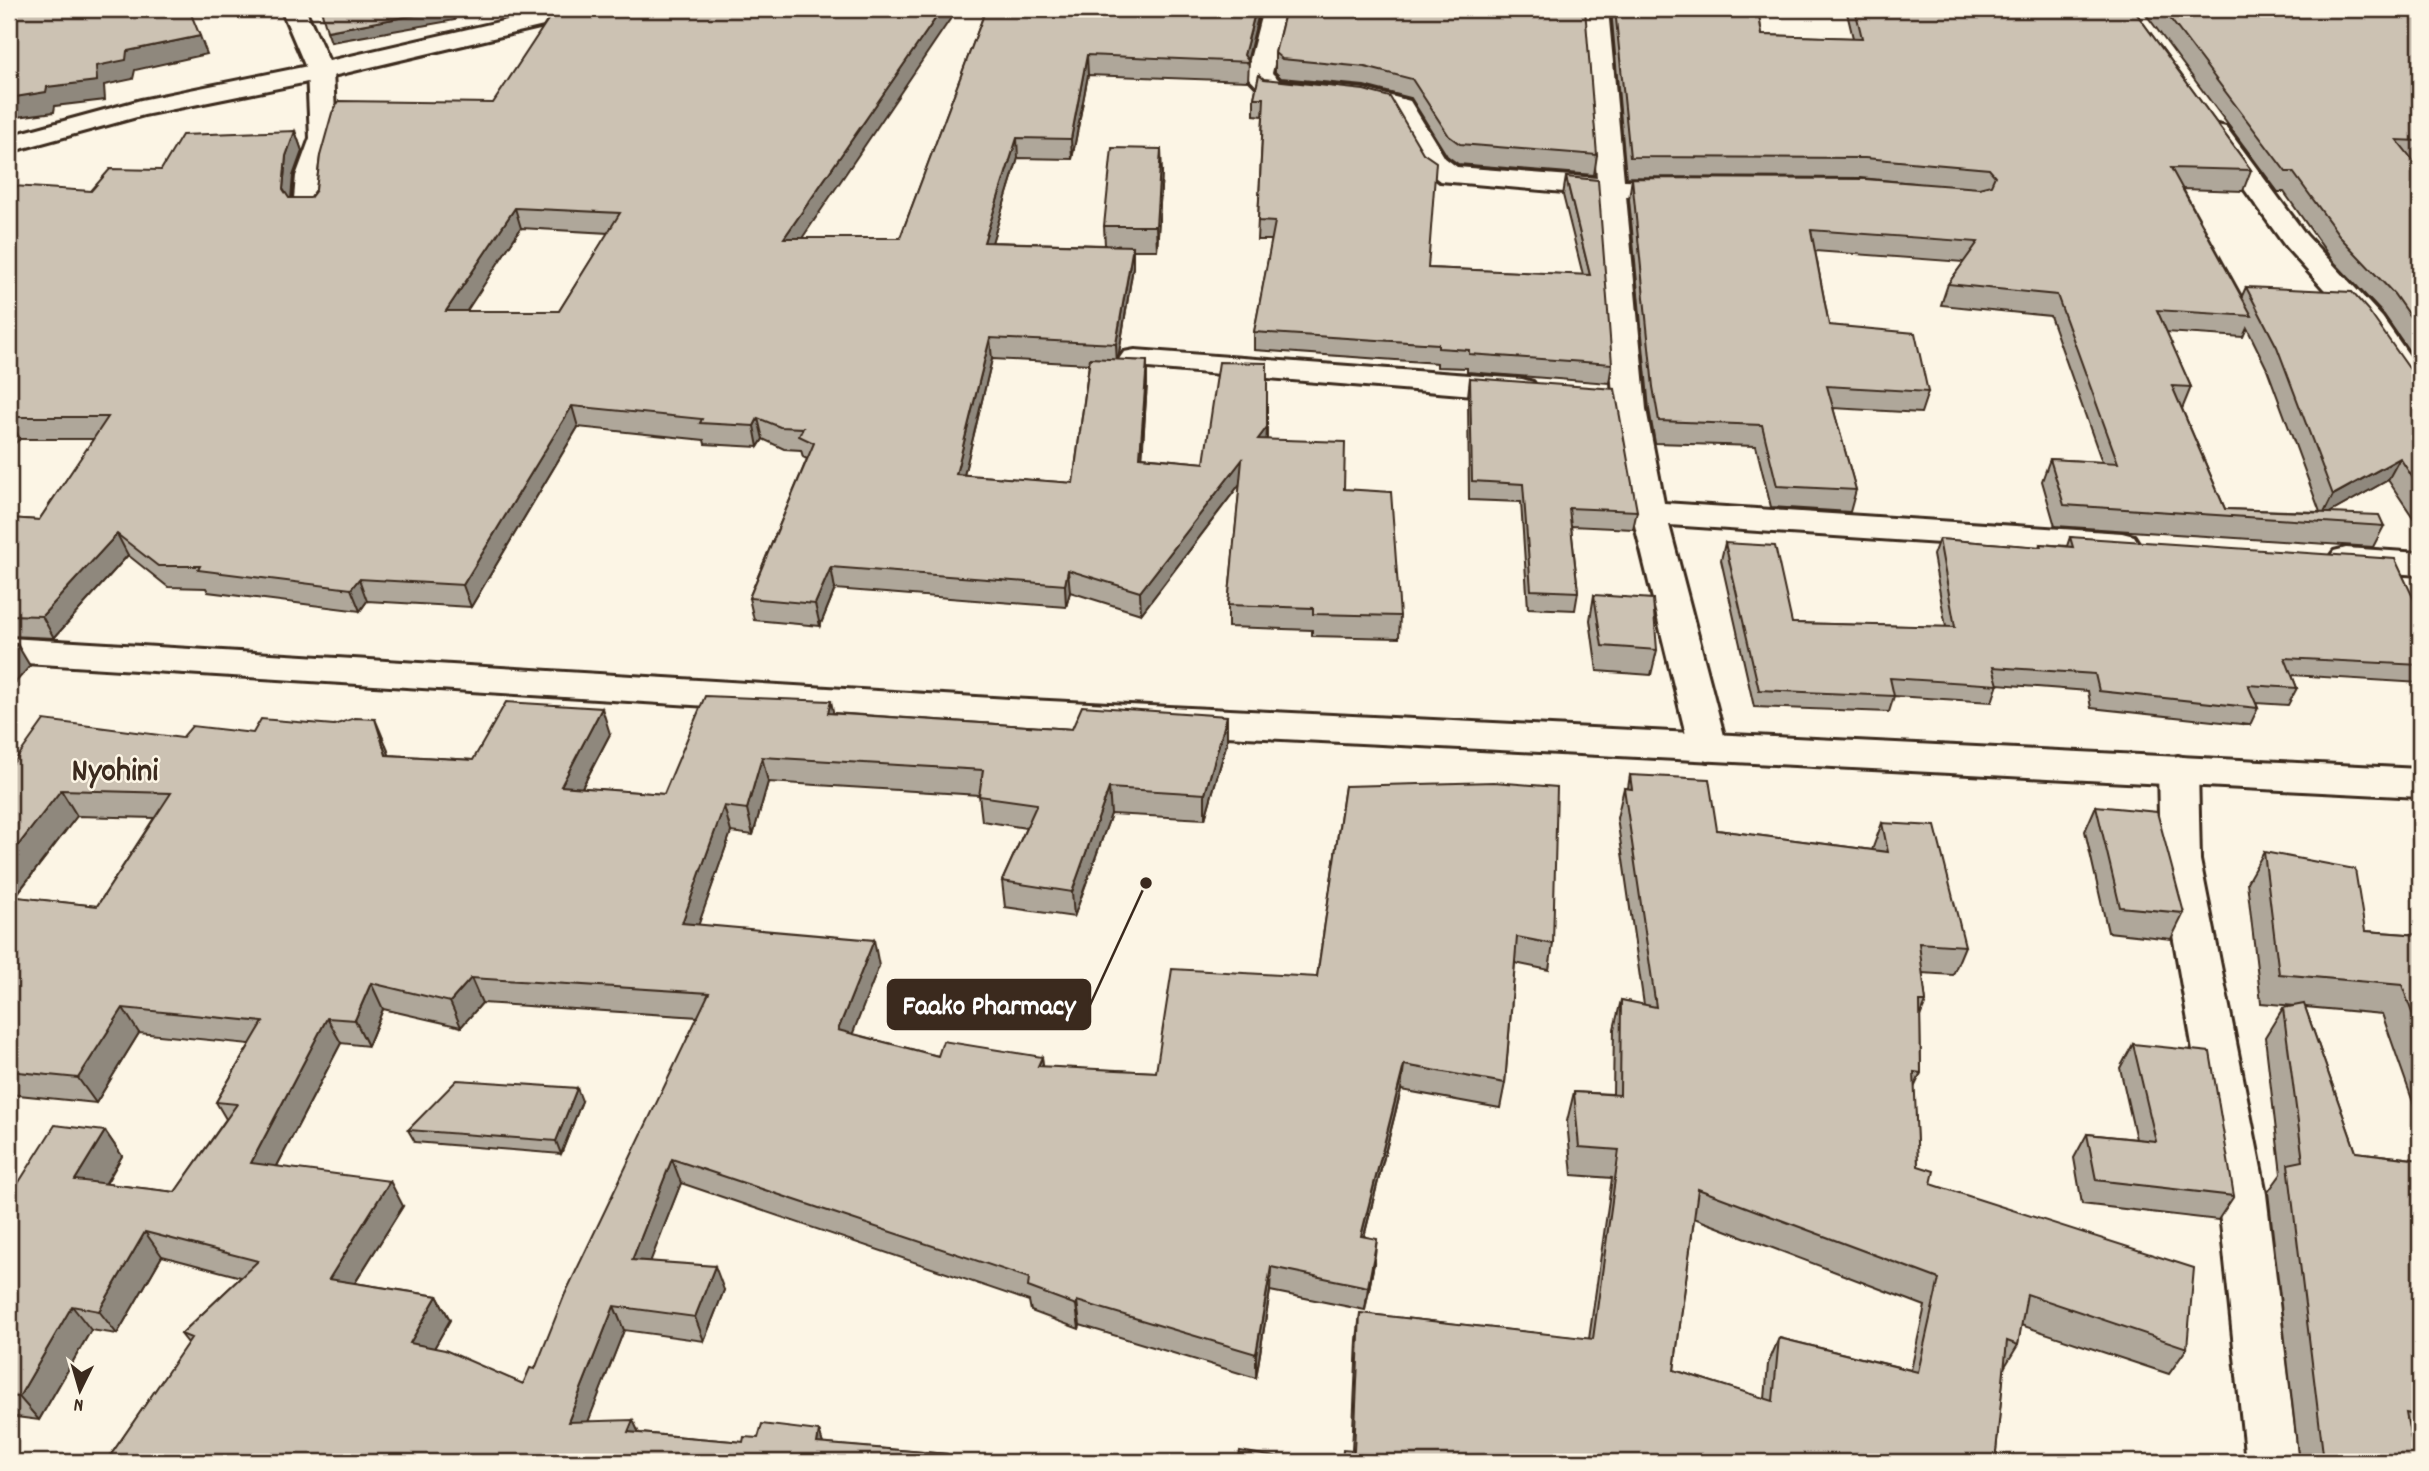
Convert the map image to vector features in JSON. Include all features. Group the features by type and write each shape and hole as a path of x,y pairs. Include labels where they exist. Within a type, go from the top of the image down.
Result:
{"street":[{"path":"293,9 320,70 323,138 310,176 307,209"},
{"path":"9,144 141,108 586,9"},
{"path":"1275,9 1259,75 1273,88 1364,97 1401,107 1434,163 1450,175 1611,188 1708,188"},
{"path":"1596,9 1611,188 1615,396 1649,513 1708,747"},
{"path":"2200,109 2296,241 2371,323 2420,394"},
{"path":"1135,359 1546,391"},
{"path":"1649,513 2158,547"},
{"path":"2310,557 2420,564"},
{"path":"9,650 1009,712 2420,783"},
{"path":"2178,770 2180,860 2242,1194 2272,1462"}],"building":[{"path":"9,9 189,9 200,36 127,51 126,60 96,66 97,81 47,87 46,92 9,98"},
{"path":"321,9 449,9 327,31"},
{"path":"555,9 942,9 784,238 900,238 986,9 1256,9 1244,55 1249,62 1087,55 1071,139 1017,138 984,242 1133,246 1116,344 990,338 956,474 1073,483 1090,358 1147,361 1140,457 1204,463 1219,362 1267,363 1267,427 1258,439 1345,442 1344,489 1391,492 1400,616 1313,614 1313,608 1228,605 1242,460 1140,592 1068,570 1065,585 831,567 815,604 749,598 814,443 799,436 803,428 780,427 758,418 754,426 700,423 702,419 572,406 463,585 359,579 351,589 198,570 200,566 158,566 117,534 42,616 9,615 9,518 39,520 108,417 9,417 9,190 13,186 91,191 110,169 161,170 182,135 295,131 286,156 283,189 289,198 310,198 316,190 320,156 332,113 339,101 493,103","holes":["515,208 620,213 559,311 446,311"]},
{"path":"1286,9 1585,9 1597,155 1460,144 1449,136 1412,79 1365,67 1282,59 1275,53"},
{"path":"1615,9 1758,9 1762,35 1862,38 1855,9 2133,9 2251,170 2171,168 2252,316 2157,310 2191,387 2172,386 2225,509 2379,515 2384,526 2064,505 2050,459 2118,463 2057,295 1948,284 1978,242 1811,230 1829,325 1915,333 1928,392 1827,386 1856,490 1777,486 1762,425 1659,421 1653,387 1632,178 1865,179 1979,188 1991,185 1995,176 1989,169 1865,158 1630,157"},
{"path":"2163,9 2420,9 2420,141 2397,140 2420,169 2420,331 2394,294 2342,239 2293,172 2286,172"},
{"path":"1259,75 1264,79 1364,90 1390,97 1423,153 1436,162 1428,268 1590,275 1566,177 1598,180 1612,364 1469,354 1469,350 1438,348 1438,344 1254,332 1275,222 1258,221 1264,98 1254,98"},
{"path":"1112,148 1161,149 1156,226 1104,226"},
{"path":"2246,287 2352,292 2368,310 2420,382 2420,489 2400,458 2333,495 2277,347"},
{"path":"1470,378 1615,389 1637,511 1569,508 1578,592 1531,590 1523,484 1472,481"},
{"path":"2070,537 2395,559 2420,612 2420,665 2285,658 2297,688 2248,685 2258,708 2099,691 2095,674 1993,667 1998,685 1890,678 1894,696 1759,690 1725,543 1775,546 1792,623 1955,627 1939,539 2073,547"},
{"path":"1594,595 1653,599 1657,650 1602,646"},
{"path":"9,643 17,644 9,653"},
{"path":"705,696 831,701 828,713 1072,729 1082,706 1227,716 1205,794 1109,788 1072,892 1002,881 1037,804 979,796 983,770 762,757 747,809 724,806 682,923 874,940 838,1030 938,1056 943,1041 1042,1057 1038,1066 1156,1072 1172,969 1317,977 1345,786 1494,782 1557,787 1553,944 1517,937 1505,1083 1404,1065 1361,1236 1377,1239 1368,1287 1271,1267 1256,1354 1077,1301 1076,1305 1028,1287 1029,1278 672,1159 632,1260 715,1266 695,1317 614,1306 568,1422 633,1420 628,1432 743,1442 744,1437 758,1438 762,1424 819,1431 817,1443 947,1454 945,1462 106,1462 191,1338 181,1334 258,1261 145,1232 99,1311 72,1306 19,1397 9,1396 9,1198 55,1125 105,1131 75,1180 175,1192 237,1104 216,1102 263,1022 123,1008 78,1078 9,1071 9,896 97,906 171,793 61,790 9,857 9,769 44,720 182,738 192,726 253,733 261,719 334,725 355,718 375,719 386,755 473,760 506,702 602,708 561,786 664,794","holes":["471,978 709,993 565,1294 535,1369 530,1368 523,1384 445,1350 410,1343 437,1296 329,1279 390,1181 251,1163 327,1018 355,1020 371,983 450,1002"]},
{"path":"1630,775 1709,779 1717,830 1888,852 1882,823 1935,826 1965,946 1919,943 1926,1002 1920,1002 1921,1073 1914,1072 1918,1166 1934,1171 1931,1184 2194,1268 2187,1348 2027,1294 2018,1345 2007,1341 1995,1462 1342,1462 1343,1450 1354,1451 1360,1313 1593,1339 1619,1150 1579,1147 1574,1092 1620,1095 1621,1000 1656,1007 1624,788 1632,789","holes":["1698,1189 1939,1279 1918,1372 1779,1338 1773,1401 1674,1370"]},
{"path":"2096,806 2157,812 2184,913 2120,907"},
{"path":"2264,852 2355,869 2365,931 2420,935 2420,1035 2402,985 2279,974"},
{"path":"2304,1004 2356,1152 2420,1160 2420,1416 2406,1413 2415,1462 2324,1462 2288,1164 2303,1161 2283,1008"},
{"path":"2133,1044 2210,1052 2234,1196 2096,1180 2087,1134 2156,1141"},
{"path":"457,1080 577,1088 556,1141 408,1130"},
{"path":"1240,1451 1304,1462 1238,1462"}],"place":[{"name":"Faako Pharmacy","path":"1146,883"}],"district":[{"name":"Nyohini","path":"115,768"}]}
